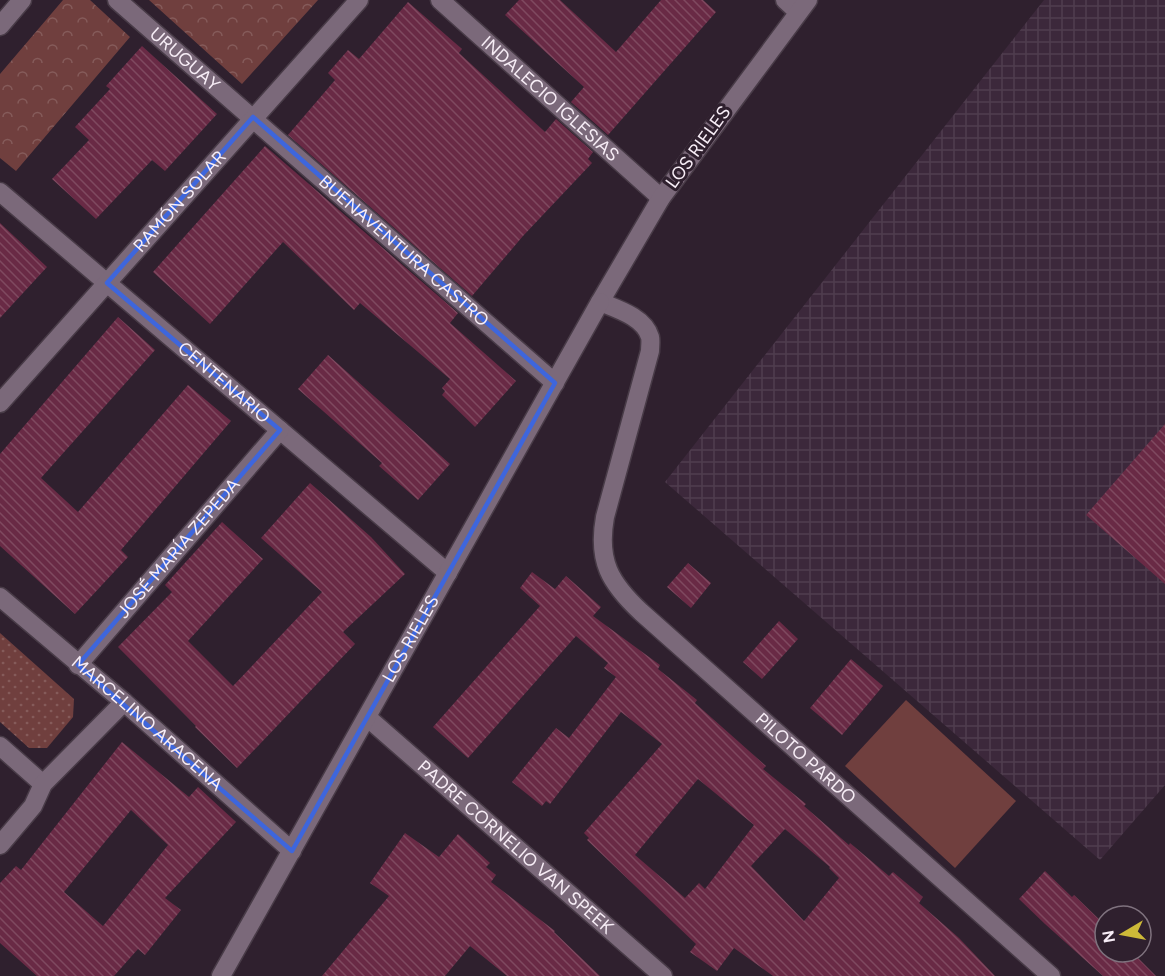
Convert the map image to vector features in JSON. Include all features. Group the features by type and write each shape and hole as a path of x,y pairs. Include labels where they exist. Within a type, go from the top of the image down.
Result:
{"street":[{"path":"0,26 22,0"},
{"name":"URUGUAY","path":"117,0 253,117"},
{"name":"RAMÓN SOLAR","path":"0,403 358,0"},
{"name":"INDALECIO IGLESIAS","path":"440,0 661,198"},
{"name":"LOS RIELES","path":"221,976 600,302 661,198 797,4"},
{"name":"BUENAVENTURA CASTRO","path":"253,117 555,382"},
{"name":"CENTENARIO","path":"0,192 448,573"},
{"name":"PILOTO PARDO","path":"600,302 635,318 650,336 650,351 602,535 603,553 615,585 625,597 1052,976"},
{"name":"JOSÉ MARÍA ZEPEDA","path":"78,665 280,430"},
{"name":"MARCELINO ARACENA","path":"0,597 124,702 292,852"},
{"path":"0,845 33,806 43,784 124,702"},
{"name":"PADRE CORNELIO VAN SPEEK","path":"368,718 663,976"},
{"path":"0,746 43,784"}],"highlighted area":[{"path":"253,117 555,383 292,851 78,665 280,430 107,283"}],"shaded area":[{"path":"1044,0 1165,0 1165,785 1100,860 665,482"}],"green space":[{"path":"63,0 90,0 130,37 16,171 0,158 0,74"},
{"path":"149,0 318,0 242,84"},
{"path":"0,633 74,699 73,717 47,748 29,748 0,722"},
{"path":"906,700 1016,801 955,868 845,766"}],"building":[{"path":"519,0 560,0 616,52 661,0 703,0 716,12 608,135 571,102 584,87 505,15"},
{"path":"408,2 462,49 459,53 545,132 556,119 593,152 588,159 592,163 523,236 472,296 288,135 335,80 328,73 348,50 359,59"},
{"path":"142,46 217,114 165,171 152,160 96,219 52,179 89,140 75,127 110,89 106,86"},
{"path":"265,146 458,313 450,323 516,381 475,427 442,395 445,391 442,388 450,379 360,303 354,310 283,242 210,324 153,272"},
{"path":"0,223 47,267 0,318"},
{"path":"118,317 155,350 41,478 78,512 188,385 231,421 121,550 128,557 75,614 0,546 0,454"},
{"path":"328,355 450,464 418,500 379,466 382,463 298,389"},
{"path":"1165,424 1165,584 1086,515"},
{"path":"310,483 371,537 405,574 343,632 355,644 237,768 118,647 172,592 165,585 222,522 263,559 188,641 233,686 322,592 261,538"},
{"path":"688,563 711,583 691,608 667,587"},
{"path":"532,572 555,589 566,576 601,607 593,616 660,665 658,669 697,700 695,703 766,766 763,769 806,804 804,806 849,845 850,843 889,876 893,872 923,897 919,903 959,938 995,976 773,976 734,948 717,971 690,952 696,944 587,840 589,838 584,833 662,744 621,712 550,804 546,801 542,806 512,782 556,728 569,738 616,677 604,668 608,663 576,636 468,758 433,727 540,606 520,588","holes":["698,779 754,825 705,889 699,883 685,898 635,855","785,829 830,867 839,878 804,921 751,866"]},
{"path":"779,621 798,639 762,679 743,662"},
{"path":"851,659 883,686 842,735 810,708"},
{"path":"122,742 189,797 198,787 236,822 165,898 181,910 145,955 138,949 114,976 37,976 0,943 0,883 16,866 21,870","holes":["131,810 168,845 103,926 64,892"]},
{"path":"405,833 439,857 458,834 490,863 486,867 496,875 491,882 555,931 600,976 507,976 470,946 445,976 322,976 389,896 370,883"},
{"path":"1045,871 1093,913 1093,964 1144,964 1156,976 1103,976 1019,899"}]}
